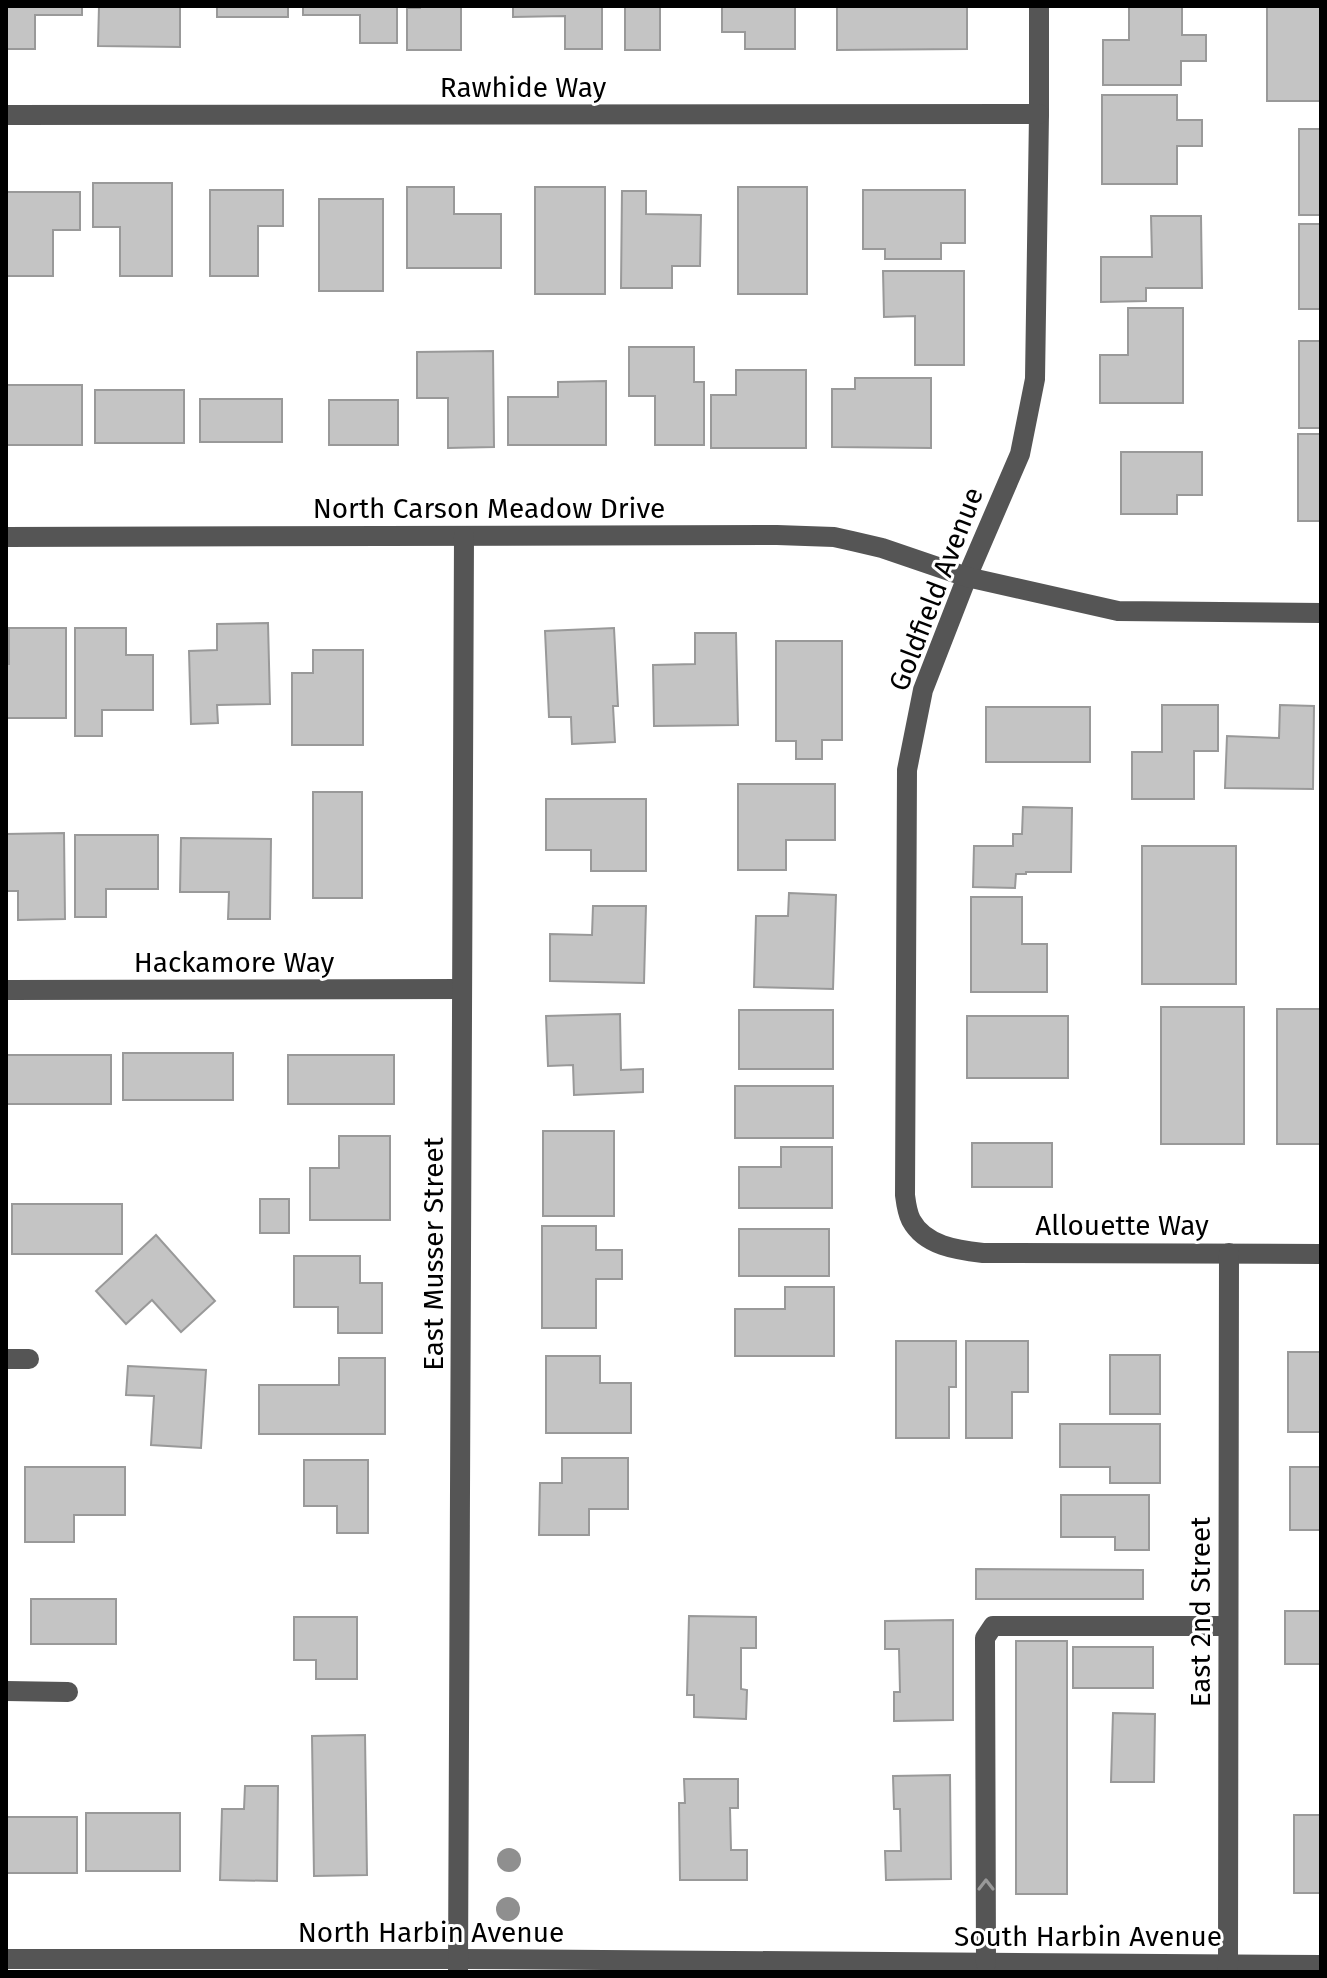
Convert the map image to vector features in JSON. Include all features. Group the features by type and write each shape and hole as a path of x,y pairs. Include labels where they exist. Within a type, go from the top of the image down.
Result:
{"street":[{"name":"Goldfield Avenue","path":"926,1236 911,1220 905,1195 907,770 923,690 1020,454 1035,379 1039,6"},
{"name":"Rawhide Way","path":"6,115 1039,114"},
{"name":"East Musser Street","path":"458,1966 464,536"},
{"name":"North Carson Meadow Drive","path":"6,537 834,537 882,548 967,577 1118,611 1321,613"},
{"name":"Hackamore Way","path":"6,990 462,989"},
{"name":"Allouette Way","path":"926,1236 950,1248 983,1253 1321,1254"},
{"name":"East 2nd Street","path":"1228,1968 1229,1253"},
{"path":"6,1359 29,1359"},
{"path":"986,1963 985,1638 993,1626 1228,1626"},
{"path":"6,1691 68,1692"},
{"name":"North Harbin Avenue","path":"6,1959 458,1966 855,1962"},
{"name":"South Harbin Avenue","path":"855,1962 1228,1968 1321,1965"}],"building":[{"path":"6,6 82,6 82,15 35,15 35,49 6,49"},
{"path":"99,6 180,6 180,47 98,46"},
{"path":"217,6 288,6 288,17 217,17"},
{"path":"303,6 397,6 397,43 360,43 360,15 303,15"},
{"path":"461,6 461,50 407,50 407,8"},
{"path":"513,6 602,6 602,49 565,49 565,16 513,17"},
{"path":"625,6 660,6 660,50 625,50"},
{"path":"722,6 795,6 795,49 745,49 745,32 722,32"},
{"path":"837,6 967,6 967,49 837,50"},
{"path":"1129,6 1182,6 1182,35 1206,35 1206,61 1181,61 1181,85 1103,85 1103,40 1129,40"},
{"path":"1267,7 1321,7 1321,101 1267,101"},
{"path":"1102,95 1177,95 1177,120 1202,120 1202,146 1177,146 1177,184 1102,184"},
{"path":"1299,129 1321,129 1321,215 1299,215"},
{"path":"93,183 172,183 172,276 120,276 120,227 93,227"},
{"path":"407,187 454,187 454,214 501,214 501,268 407,268"},
{"path":"535,187 605,187 605,294 535,294"},
{"path":"738,187 807,187 807,294 738,294"},
{"path":"210,190 283,190 283,226 258,226 258,276 210,276"},
{"path":"863,190 965,190 965,243 941,243 941,259 885,259 885,249 863,249"},
{"path":"622,191 646,191 646,214 701,215 700,266 672,266 672,288 621,288"},
{"path":"6,192 80,192 80,230 53,230 53,276 6,276"},
{"path":"319,199 383,199 383,291 319,291"},
{"path":"1151,216 1201,216 1202,288 1146,288 1146,301 1101,302 1101,257 1152,257"},
{"path":"1299,224 1321,224 1321,309 1299,309"},
{"path":"883,271 964,271 964,365 915,365 915,316 884,317"},
{"path":"1128,308 1183,308 1183,403 1100,403 1100,355 1128,355"},
{"path":"1299,341 1321,341 1321,428 1299,428"},
{"path":"629,347 694,347 694,382 704,382 704,445 655,445 655,396 629,396"},
{"path":"493,351 494,447 448,448 448,398 417,398 417,352"},
{"path":"736,370 806,370 806,448 711,448 711,395 736,395"},
{"path":"855,378 931,378 931,448 832,447 832,389 855,389"},
{"path":"606,381 606,445 508,445 508,397 558,397 558,382"},
{"path":"6,385 82,385 82,445 6,445"},
{"path":"95,390 184,390 184,443 95,443"},
{"path":"200,399 282,399 282,442 200,442"},
{"path":"329,400 398,400 398,445 329,445"},
{"path":"1298,434 1321,434 1321,521 1298,521"},
{"path":"1121,452 1202,452 1202,495 1177,495 1177,514 1121,514"},
{"path":"268,623 270,704 217,705 218,723 191,724 189,651 217,650 217,624"},
{"path":"9,628 66,628 66,718 6,718"},
{"path":"75,628 126,628 126,655 153,655 153,710 102,710 102,736 75,736"},
{"path":"614,628 618,706 613,706 615,742 572,744 571,717 549,717 545,631"},
{"path":"695,633 736,633 738,725 654,726 653,665 695,664"},
{"path":"776,641 842,641 842,740 822,740 822,759 796,759 796,741 776,741"},
{"path":"313,650 363,650 363,745 292,745 292,673 313,673"},
{"path":"1162,705 1218,705 1218,751 1194,751 1194,799 1132,799 1132,752 1162,752"},
{"path":"1280,705 1314,706 1313,789 1225,788 1227,736 1279,738"},
{"path":"986,707 1090,707 1090,762 986,762"},
{"path":"738,784 835,784 835,840 786,840 786,870 738,870"},
{"path":"313,792 362,792 362,898 313,898"},
{"path":"546,799 646,799 646,871 591,871 591,850 546,850"},
{"path":"1023,807 1072,808 1071,872 1016,874 1015,888 973,887 974,846 1013,846 1013,834 1022,834"},
{"path":"64,833 65,919 18,920 18,891 6,891 6,834"},
{"path":"75,835 158,835 158,889 106,889 106,917 75,917"},
{"path":"181,838 271,839 270,919 228,919 229,892 180,892"},
{"path":"1142,846 1236,846 1236,984 1142,984"},
{"path":"789,893 836,895 833,989 754,987 756,916 788,916"},
{"path":"971,897 1022,897 1022,944 1047,944 1047,992 971,992"},
{"path":"593,906 646,906 644,983 550,981 550,934 592,935"},
{"path":"1161,1007 1244,1007 1244,1144 1161,1144"},
{"path":"1277,1009 1321,1009 1321,1144 1277,1144"},
{"path":"739,1010 833,1010 833,1069 739,1069"},
{"path":"620,1014 621,1070 643,1069 643,1092 574,1095 573,1065 548,1066 546,1016"},
{"path":"967,1016 1068,1016 1068,1078 967,1078"},
{"path":"123,1053 233,1053 233,1100 123,1100"},
{"path":"6,1055 111,1055 111,1104 6,1104"},
{"path":"288,1055 394,1055 394,1104 288,1104"},
{"path":"735,1086 833,1086 833,1138 735,1138"},
{"path":"543,1131 614,1131 614,1216 543,1216"},
{"path":"339,1136 390,1136 390,1220 310,1220 310,1168 339,1168"},
{"path":"972,1143 1052,1143 1052,1187 972,1187"},
{"path":"781,1147 832,1147 832,1208 739,1208 739,1167 781,1167"},
{"path":"260,1199 289,1199 289,1233 260,1233"},
{"path":"12,1204 122,1204 122,1254 12,1254"},
{"path":"542,1226 596,1226 596,1250 622,1250 622,1279 596,1279 596,1328 542,1328"},
{"path":"739,1229 829,1229 829,1276 739,1276"},
{"path":"156,1235 215,1301 181,1332 152,1300 126,1324 96,1291"},
{"path":"294,1256 360,1256 360,1283 382,1283 382,1333 338,1333 338,1307 294,1307"},
{"path":"785,1287 834,1287 834,1356 735,1356 735,1309 785,1309"},
{"path":"896,1341 956,1341 956,1387 949,1387 949,1438 896,1438"},
{"path":"966,1341 1028,1341 1028,1392 1012,1392 1012,1438 966,1438"},
{"path":"1288,1352 1321,1352 1321,1432 1288,1432"},
{"path":"1110,1355 1160,1355 1160,1414 1110,1414"},
{"path":"546,1356 600,1356 600,1383 631,1383 631,1433 546,1433"},
{"path":"339,1358 385,1358 385,1434 259,1434 259,1385 339,1385"},
{"path":"128,1366 206,1370 201,1448 151,1445 154,1396 126,1395"},
{"path":"1060,1424 1160,1424 1160,1483 1110,1483 1110,1467 1060,1467"},
{"path":"562,1458 628,1458 628,1509 589,1509 589,1535 539,1535 540,1483 562,1483"},
{"path":"304,1460 368,1460 368,1533 337,1533 337,1506 304,1506"},
{"path":"25,1467 125,1467 125,1515 74,1515 74,1542 25,1542"},
{"path":"1290,1467 1321,1467 1321,1530 1290,1530"},
{"path":"1061,1495 1149,1495 1149,1550 1115,1550 1115,1537 1061,1537"},
{"path":"976,1569 1143,1570 1143,1599 976,1599"},
{"path":"31,1599 116,1599 116,1644 31,1644"},
{"path":"1285,1611 1321,1611 1321,1664 1285,1664"},
{"path":"689,1616 756,1617 756,1648 741,1648 741,1689 747,1690 746,1719 694,1717 694,1695 687,1695"},
{"path":"294,1617 357,1617 357,1679 316,1679 316,1660 294,1660"},
{"path":"953,1620 953,1720 894,1721 894,1692 900,1692 899,1649 885,1649 885,1621"},
{"path":"1016,1641 1067,1641 1067,1894 1016,1894"},
{"path":"1073,1647 1153,1647 1153,1688 1073,1688"},
{"path":"1113,1713 1155,1714 1154,1782 1111,1782"},
{"path":"365,1735 367,1875 314,1876 312,1736"},
{"path":"950,1775 951,1879 886,1880 885,1851 901,1851 900,1809 894,1809 893,1776"},
{"path":"684,1779 738,1779 738,1808 730,1808 731,1850 747,1850 747,1880 680,1880 679,1803 685,1803"},
{"path":"245,1786 278,1786 277,1881 220,1880 222,1809 244,1809"},
{"path":"86,1813 180,1813 180,1871 86,1871"},
{"path":"1294,1815 1321,1815 1321,1893 1294,1893"},
{"path":"6,1817 77,1817 77,1873 6,1873"}]}
